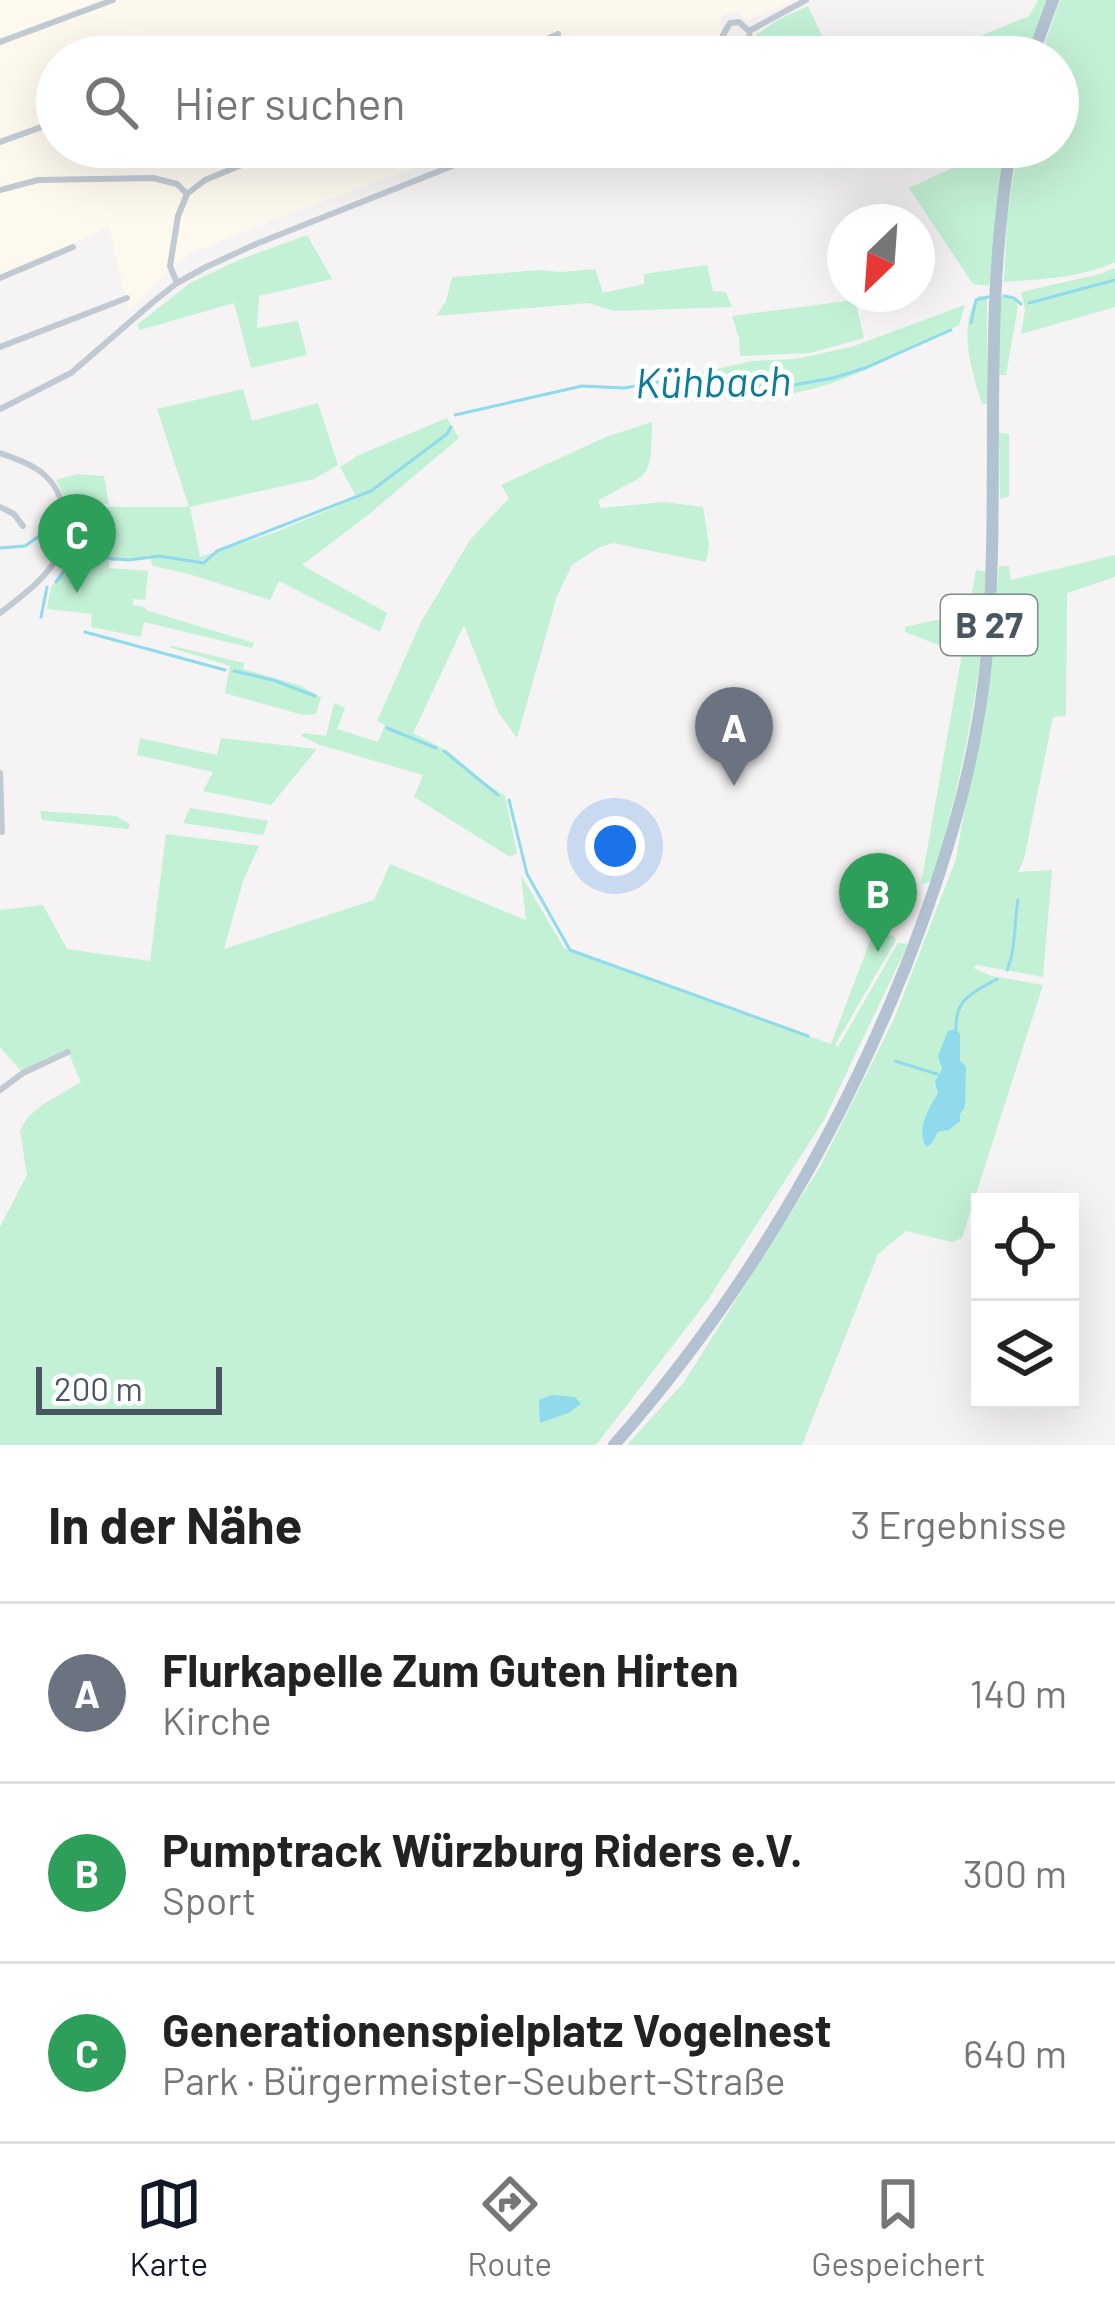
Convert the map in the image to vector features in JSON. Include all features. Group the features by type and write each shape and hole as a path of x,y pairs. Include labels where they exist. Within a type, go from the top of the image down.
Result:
{"main road":[{"path":"1040,36 1053,0"},
{"name":"B 27","path":"614,1445 712,1321 778,1224 838,1117 882,1024 942,866 977,724 986,657 993,550 996,277 1009,168"}],"street":[{"path":"0,42 113,0"},
{"path":"749,31 806,0"},
{"path":"725,36 730,23 739,22 749,36"},
{"path":"553,36 558,34"},
{"path":"0,142 36,129"},
{"path":"177,283 170,266 178,216 187,194 235,168"},
{"path":"0,409 88,361 177,283 256,244 447,168"},
{"path":"0,190 38,180 154,178 177,184 187,194"},
{"path":"0,278 73,248"},
{"path":"1,343 127,298"},
{"path":"0,453 49,478 64,508 65,523 54,564 1,611"},
{"path":"0,507 23,526"},
{"path":"0,773 2,832"},
{"path":"0,1090 23,1073 68,1052"}],"shaded area":[{"path":"0,0 796,0 748,20 735,11 721,16 719,36 36,36 36,168 415,168 192,253 129,311 109,227 0,277"}],"green space":[{"path":"1038,0 1049,0 1035,36 980,36 1029,16"},
{"path":"1060,0 1115,0 1115,262 1075,275 1004,282 1015,168 1079,168 1079,36 1047,36"},
{"path":"808,6 822,36 754,36"},
{"path":"952,168 1002,168 989,286 973,284 935,227 935,204 920,204 909,188"},
{"path":"307,235 332,279 259,296 257,328 298,321 307,355 251,368 234,303 140,330 137,325 190,283"},
{"path":"707,265 713,291 726,292 732,307 615,311 588,303 436,316 452,277 595,269 603,293 644,284 644,274"},
{"path":"1115,268 1115,307 1021,334 1025,310 1021,292"},
{"path":"978,296 987,296 987,404 982,404 968,350 968,322"},
{"path":"1002,297 1015,300 1018,306 1006,375 997,375 999,301"},
{"path":"827,304 827,312 858,312 864,338 810,353 740,356 732,316"},
{"path":"965,305 959,325 868,369 812,389 773,396 652,399 652,384 752,361 795,359 851,347"},
{"path":"243,389 252,421 318,403 338,465 314,479 190,507 200,557 357,498 340,467 359,455 447,418 459,438 302,565 387,613 380,632 279,581 270,600 153,566 150,559 109,561 109,568 148,571 145,600 133,599 133,605 254,643 252,648 144,622 141,637 91,627 92,614 47,609 51,587 80,551 78,541 68,536 72,511 189,507 157,409"},
{"path":"652,422 648,468 637,480 598,501 601,508 664,502 703,507 709,545 706,562 613,543 572,565 557,596 517,738 498,712 464,625 413,733 448,751 505,796 517,853 510,857 414,797 423,775 301,736 326,736 334,703 345,708 337,729 378,742 385,725 377,721 421,622 470,540 509,498 501,485 606,437"},
{"path":"999,433 1009,434 1009,496 1000,499"},
{"path":"77,474 104,476 109,504 67,502 56,480"},
{"path":"1115,555 1115,577 1067,593 1066,716 1053,717 1018,872 1052,870 1043,977 973,968 1043,985 976,1193 971,1193 962,1238 952,1242 906,1231 878,1254 802,1445 627,1445 684,1382 820,1167 894,1019 956,859 992,654 999,566 1009,566 1011,580"},
{"path":"976,570 989,572 969,728 932,881 921,884 962,654 905,632 905,627 936,620 967,622"},
{"path":"172,646 244,663 243,669 299,685 321,697 316,714 303,715 225,693 230,666"},
{"path":"140,738 217,755 221,738 317,749 271,805 203,791 213,772 137,755"},
{"path":"190,808 268,821 263,835 183,823"},
{"path":"40,811 116,816 130,824 128,829 42,820"},
{"path":"166,834 259,846 243,881 224,949 374,900 390,864 526,920 521,875 564,948 831,1044 875,928 896,940 838,1047 898,943 908,944 824,1120 707,1301 596,1445 0,1445 0,1227 27,1175 20,1131 42,1105 81,1082 68,1052 23,1073 0,1047 0,910 43,905 67,949 150,961"}],"water":[{"path":"956,1029 960,1061 966,1066 965,1107 960,1121 938,1132 926,1147 923,1126 938,1093 935,1082 942,1069 938,1056 948,1031"},
{"path":"552,1395 575,1397 581,1404 540,1423 539,1400"}],"waterway":[{"name":"Kühbach","path":"1029,303 1115,280"},
{"name":"Kühbach","path":"1004,296 1021,304"},
{"name":"Kühbach","path":"971,323 976,300 988,297"},
{"name":"Kühbach","path":"455,415 582,386 624,388 704,374 761,386 793,385 865,368 951,330"},
{"name":"Kühbach","path":"69,533 91,557 159,556 204,563 217,551 371,491 451,427"},
{"name":"Kühbach","path":"0,548 25,546 45,532 56,532"},
{"path":"72,560 77,551"},
{"path":"56,582 70,563"},
{"path":"41,617 47,587"},
{"path":"85,632 225,670"},
{"path":"234,671 315,696"},
{"path":"387,728 436,748"},
{"path":"444,751 498,795"},
{"path":"509,800 527,874 570,950 808,1036"},
{"path":"1007,970 1018,900"},
{"path":"956,1029 962,1004 997,979"},
{"path":"895,1061 937,1074"}],"place":[{"name":"Generationenspielplatz Vogelnest","path":"77,593"},
{"name":"Flurkapelle Zum Guten Hirten","path":"734,786"},
{"name":"Pumptrack Würzburg Riders e.V.","path":"878,952"}]}
